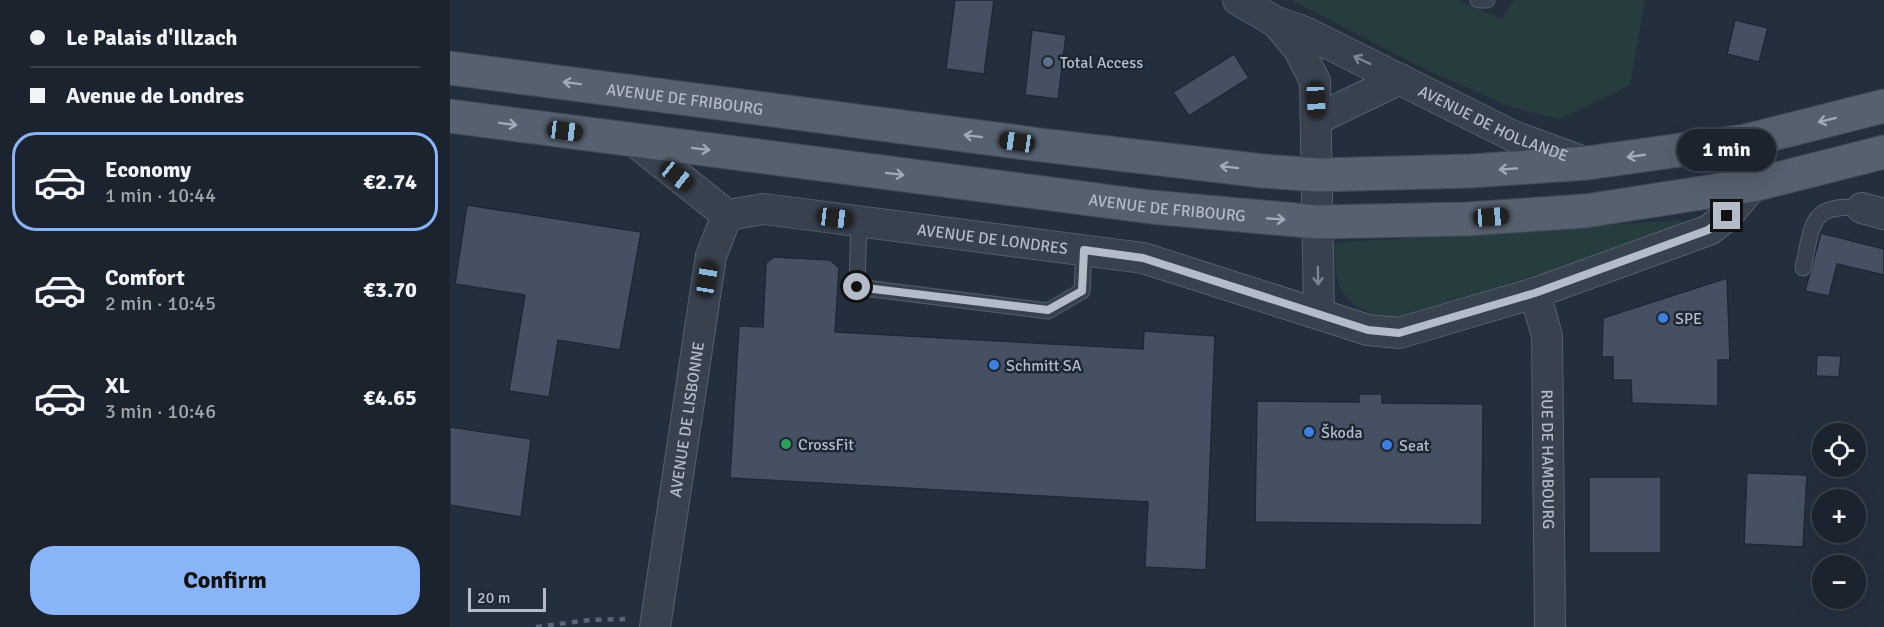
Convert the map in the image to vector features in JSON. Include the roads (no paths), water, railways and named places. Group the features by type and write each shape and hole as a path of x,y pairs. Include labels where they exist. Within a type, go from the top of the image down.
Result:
{"main road":[{"name":"AVENUE DE FRIBOURG","path":"450,68 1052,146 1263,171 1318,175 1471,171 1587,163 1745,141 1884,106"},
{"name":"AVENUE DE FRIBOURG","path":"450,116 1151,207 1318,222 1467,219 1585,211 1753,185 1884,152"}],"street":[{"name":"AVENUE DE HOLLANDE","path":"1238,0 1274,21 1305,32 1514,136 1587,163"},
{"name":"AVENUE DE HOLLANDE","path":"1274,21 1298,48 1315,81 1318,314"},
{"name":"AVENUE DE HOLLANDE","path":"1317,119 1400,79"},
{"path":"633,140 727,215"},
{"name":"AVENUE DE LONDRES","path":"727,215 764,209 1143,258 1368,330 1399,333 1535,293 1708,230 1727,216 1753,185"},
{"name":"AVENUE DE LISBONNE","path":"655,627 711,256 727,215"},
{"name":"RUE DE HAMBOURG","path":"1535,293 1547,336 1550,626"}],"lane":[{"path":"1478,0 1487,0"},
{"path":"1803,268 1811,229 1824,212 1833,207 1873,211"},
{"path":"859,221 857,287 868,289 1048,310 1082,291 1084,250"}],"railway":[{"path":"536,627 590,620 625,619"}],"place":[{"name":"Total Access","path":"1048,62"},
{"name":"SPE","path":"1663,318"},
{"name":"Schmitt SA","path":"994,365"},
{"name":"Škoda","path":"1309,432"},
{"name":"CrossFit","path":"786,444"},
{"name":"Seat","path":"1387,445"}]}
